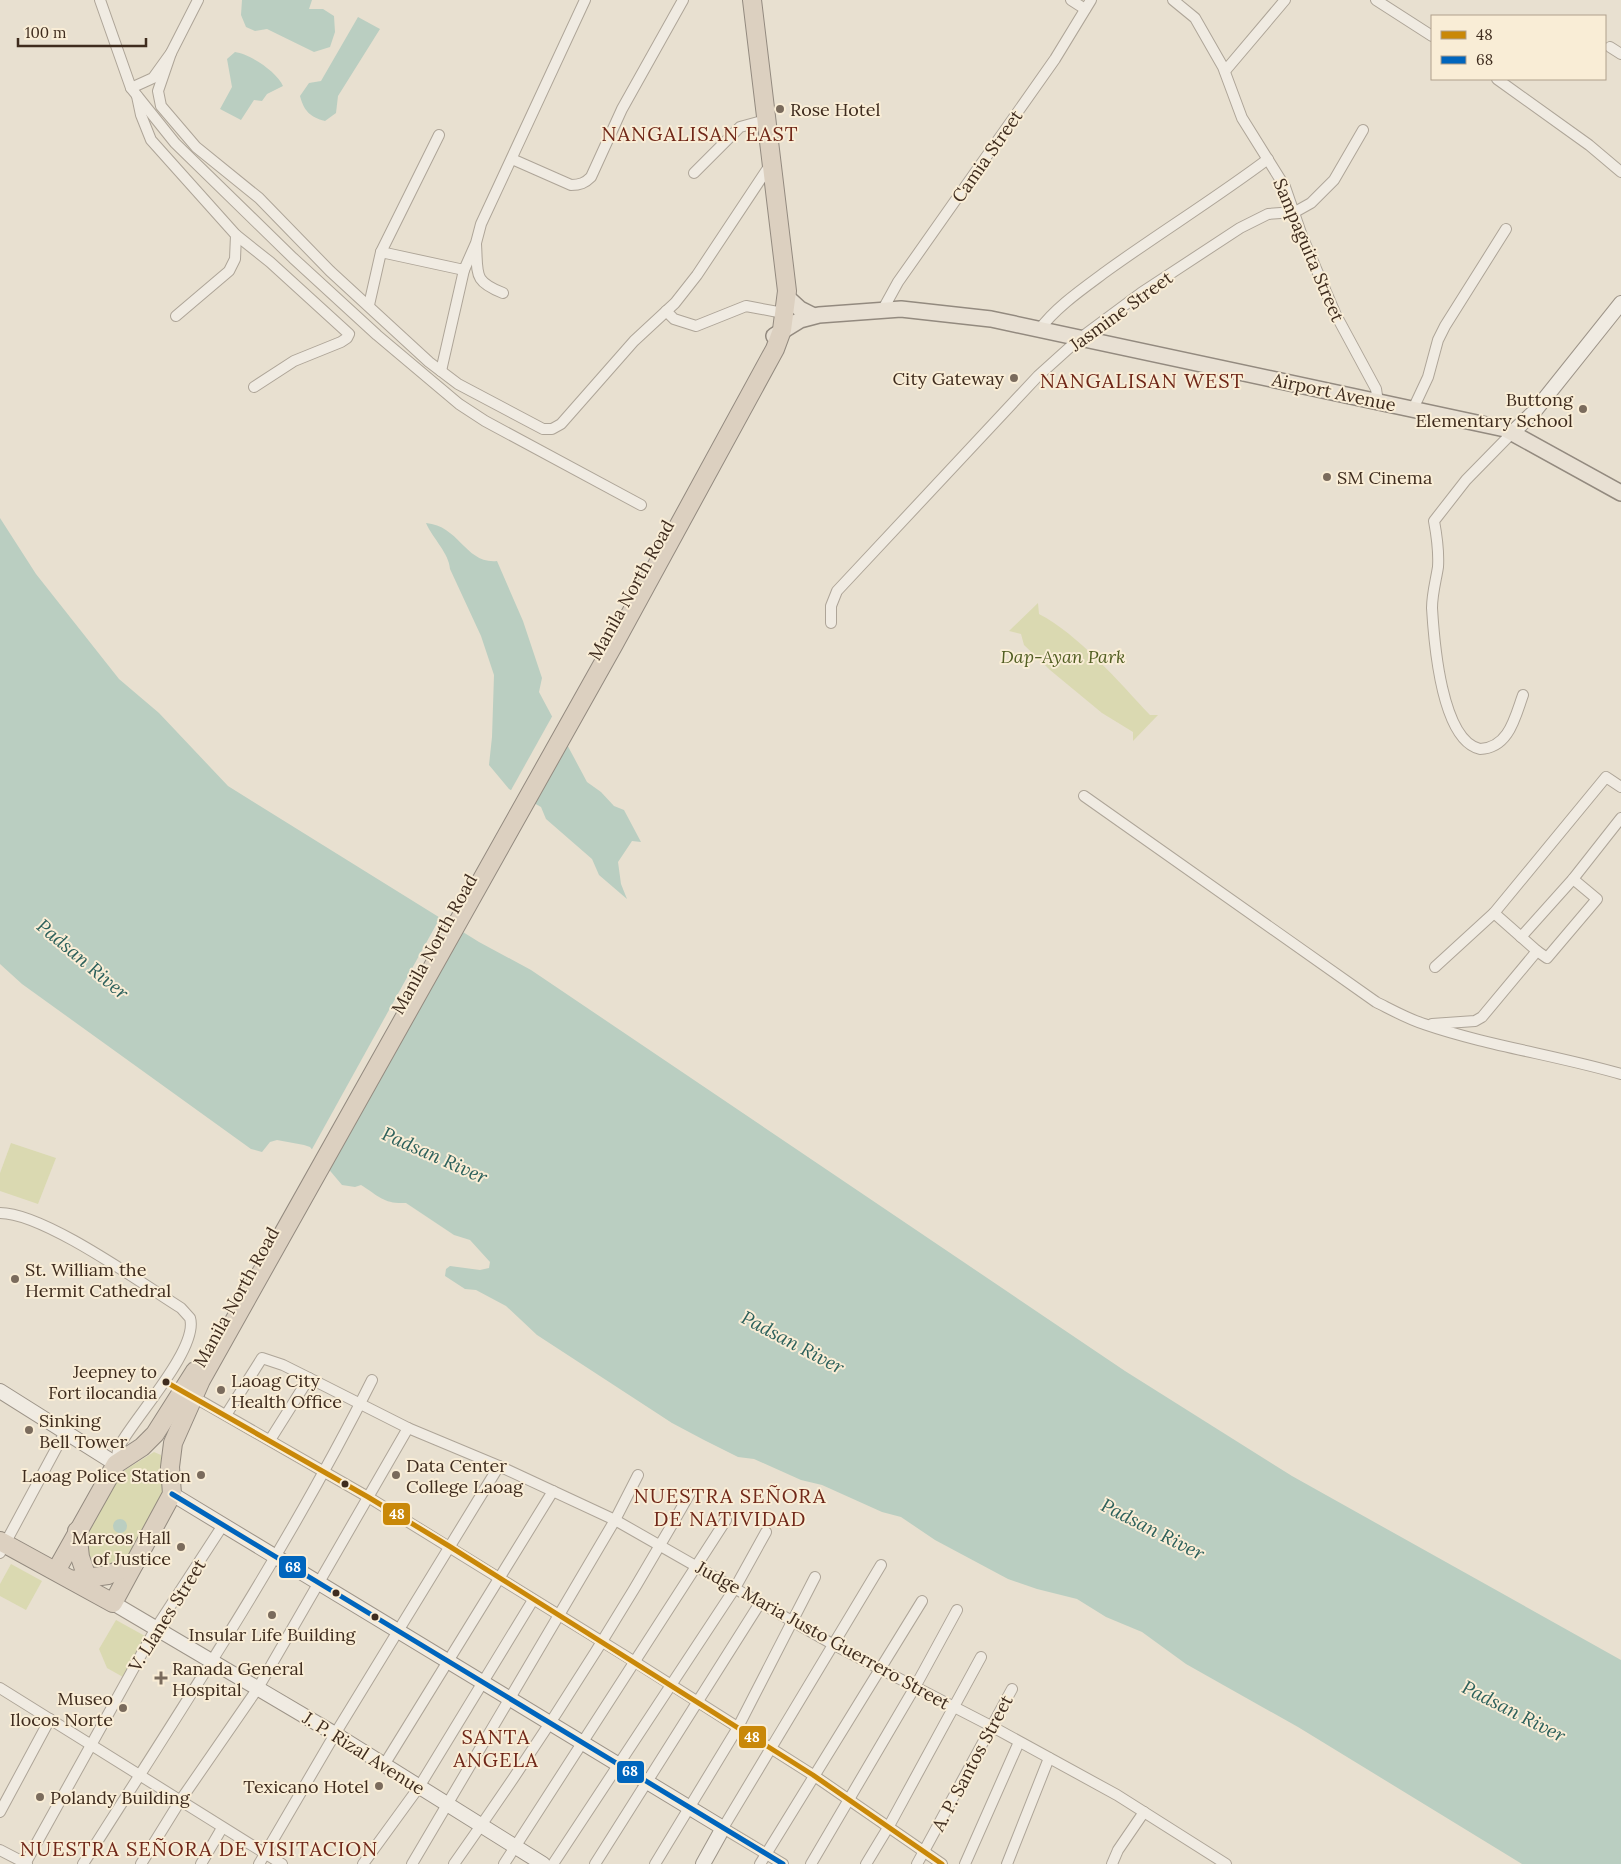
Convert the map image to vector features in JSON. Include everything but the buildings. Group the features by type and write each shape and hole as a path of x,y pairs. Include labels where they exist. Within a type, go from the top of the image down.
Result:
{"highway":[{"name":"Manila North Road","path":"56,1571 116,1464 142,1447 160,1428 225,1327 777,339 783,299 772,161 752,0"},
{"name":"Manila North Road","path":"172,1494 170,1467 176,1432 225,1327"},
{"path":"113,1603 172,1494"},
{"path":"77,1531 83,1583 134,1564"},
{"name":"J. P. Rizal Avenue","path":"2,1545 83,1583 113,1603"}],"main road":[{"path":"783,299 811,318"},
{"path":"1512,432 1534,412 1621,303"},
{"name":"Airport Avenue","path":"811,318 901,309 945,312 991,319 1413,409 1512,432 1621,493"},
{"name":"Airport Avenue","path":"777,339 811,318 828,314 855,314"},
{"path":"0,1391 116,1464"},
{"path":"172,1494 724,1828 703,1864"},
{"name":"J. P. Rizal Avenue","path":"113,1603 335,1734 543,1864"}],"street":[{"path":"100,0 151,140 236,235 270,262 348,334 347,338 341,342 294,361 254,387"},
{"path":"198,0 171,53 158,92 160,106 196,147 259,198 324,264 441,371 458,384 543,429 552,429 561,424 634,341 666,312 697,275 772,161"},
{"path":"441,371 464,270 476,244 481,224 585,0"},
{"path":"512,159 571,185 579,185 586,182 602,156 636,82 683,0"},
{"path":"1071,0 1088,4"},
{"name":"Sampaguita Street","path":"1173,0 1195,18 1225,71 1242,118 1285,187 1336,315 1376,389 1378,402"},
{"path":"1225,71 1285,0"},
{"path":"1376,0 1431,35"},
{"name":"Camia Street","path":"882,311 898,282 1055,59 1088,4"},
{"path":"1610,47 1621,54"},
{"path":"134,91 153,78 171,53"},
{"path":"1498,80 1582,140 1621,172"},
{"path":"134,91 176,143 293,258 376,335 459,404 485,421 641,505"},
{"path":"694,173 740,127 766,120"},
{"path":"1295,212 1311,202 1334,180 1363,130"},
{"path":"369,305 380,252 439,135"},
{"path":"1039,330 1077,293 1149,241 1223,193 1268,159"},
{"name":"Jasmine Street","path":"831,623 831,606 837,591 1038,376 1079,339 1141,293 1254,220 1268,214 1295,212"},
{"path":"1413,409 1428,377 1438,340 1445,326 1506,229"},
{"path":"176,316 229,271 235,259 236,235"},
{"path":"476,244 478,276 485,286 504,293"},
{"path":"380,252 464,270"},
{"path":"666,312 674,319 696,326 746,306 783,299"},
{"path":"1512,432 1466,480 1434,521 1439,554 1432,607 1443,694 1456,729 1463,740 1480,749 1486,749 1500,742 1510,729 1523,695"},
{"path":"1435,967 1494,913 1606,777 1621,787"},
{"path":"1084,796 1376,1002 1422,1024 1579,1061 1621,1074"},
{"path":"1521,937 1573,878 1621,818"},
{"path":"1494,913 1547,958 1597,899 1573,878"},
{"path":"1422,1024 1475,1022 1482,1017 1537,950"},
{"path":"0,1213 16,1214 34,1220 90,1251 189,1315 192,1322 189,1338 165,1381 119,1447 116,1464"},
{"name":"Judge Maria Justo Guerrero Street","path":"226,1415 263,1357 408,1428 499,1466 614,1520 834,1645 1049,1758 1144,1812 1226,1864"},
{"path":"270,1440 308,1378"},
{"path":"83,1864 212,1662 275,1557 324,1472 372,1380"},
{"path":"165,1381 181,1390"},
{"path":"199,1400 368,1497 635,1662 850,1799 942,1864"},
{"path":"141,1864 180,1801 258,1688 408,1428"},
{"path":"2,1545 65,1432"},
{"path":"259,1864 335,1734 499,1466"},
{"path":"412,1864 559,1615 638,1475"},
{"path":"384,1765 553,1491"},
{"path":"454,1864 552,1723 661,1545 690,1493"},
{"path":"504,1864 726,1520"},
{"name":"V. Llanes Street","path":"26,1864 156,1628 223,1525"},
{"path":"553,1864 735,1588 766,1532"},
{"path":"783,1864 724,1828 881,1566"},
{"path":"655,1864 690,1809 737,1728 815,1577"},
{"path":"363,1864 419,1787 533,1600"},
{"path":"760,1864 878,1668 922,1601"},
{"path":"595,1864 760,1603"},
{"path":"811,1864 915,1687 957,1610"},
{"path":"866,1864 889,1826 981,1657"},
{"path":"0,1688 282,1864"},
{"name":"A. P. Santos Street","path":"917,1864 1012,1689"},
{"path":"0,1812 50,1719"},
{"path":"965,1864 1019,1742"},
{"path":"1008,1864 1049,1758"},
{"path":"1112,1864 1118,1850 1144,1812"},
{"path":"201,1864 222,1828"},
{"path":"0,1850 26,1864"}],"green space":[{"name":"Dap-Ayan Park","path":"1038,603 1039,614 1054,623 1083,646 1150,715 1158,715 1133,741 1133,732 1102,713 1050,670 1024,645 1021,634 1009,631"},
{"path":"11,1143 56,1158 38,1204 0,1191 0,1173"},
{"path":"154,1452 161,1455 165,1493 132,1561 107,1567 90,1557 86,1551 84,1529 117,1475"},
{"path":"11,1564 42,1581 26,1610 0,1596 0,1584"},
{"path":"116,1620 145,1636 123,1677 107,1668 99,1649"}],"water":[{"path":"242,0 312,0 309,9 323,9 334,16 335,32 330,47 314,52 267,29 255,31 246,27 241,15"},
{"path":"358,17 380,29 338,96 336,113 325,121 308,113 303,106 300,96 309,83 321,81"},
{"path":"235,52 248,56 262,64 275,75 283,86 267,94 262,101 254,100 241,120 220,109 232,87 227,59"},
{"name":"Padsan River","path":"0,518 36,574 119,679 159,713 228,786 479,942 531,970 1125,1371 1292,1476 1621,1660 1621,1864 1522,1864 1298,1727 1186,1664 1142,1632 1106,1617 1077,1599 1037,1589 1008,1579 935,1540 901,1517 882,1512 822,1485 801,1480 754,1459 738,1457 672,1423 537,1335 506,1306 476,1290 465,1289 445,1276 446,1269 450,1266 480,1270 489,1268 490,1262 470,1240 454,1235 406,1203 387,1201 361,1185 355,1187 342,1185 310,1147 277,1140 270,1142 262,1152 251,1149 22,984 0,964"},
{"path":"426,523 447,531 477,557 497,561 523,621 542,678 539,692 587,782 601,792 614,806 624,810 641,842 632,841 618,862 621,884 627,899 599,875 592,859 546,819 541,807 509,789 489,765 494,675 481,636 450,569 447,557"},
{"path":"117,1519 123,1519 127,1526 123,1533 117,1533 113,1529 113,1523"}],"pier":[{"path":"554,713 567,739 531,804 510,792"},
{"path":"441,916 462,929 328,1171 311,1151"}],"transit line":[{"name":"48","path":"166,1382 368,1497 449,1546 813,1775 942,1864"},
{"name":"68","path":"172,1494 783,1864"}],"place":[{"name":"Rose Hotel","path":"780,109"},
{"name":"City Gateway","path":"1014,378"},
{"name":"Buttong Elementary School","path":"1583,409"},
{"name":"SM Cinema","path":"1327,477"},
{"name":"St. William the Hermit Cathedral","path":"15,1279"},
{"name":"Jeepney to Fort ilocandia","path":"166,1382"},
{"name":"Laoag City Health Office","path":"221,1390"},
{"name":"Sinking Bell Tower","path":"29,1430"},
{"name":"Laoag Police Station","path":"201,1475"},
{"name":"Data Center College Laoag","path":"396,1475"},
{"name":"Marcos Hall of Justice","path":"181,1547"},
{"name":"Insular Life Building","path":"272,1615"},
{"name":"Ranada General Hospital","path":"161,1678"},
{"name":"Museo Ilocos Norte","path":"123,1708"},
{"name":"Texicano Hotel","path":"379,1786"},
{"name":"Polandy Building","path":"40,1797"}],"district":[{"name":"NANGALISAN EAST","path":"700,133"},
{"name":"NANGALISAN WEST","path":"1142,380"},
{"name":"NUESTRA SEÑORA DE NATIVIDAD","path":"730,1506"},
{"name":"SANTA ANGELA","path":"496,1748"},
{"name":"NUESTRA SEÑORA DE VISITACION","path":"199,1848"}]}
